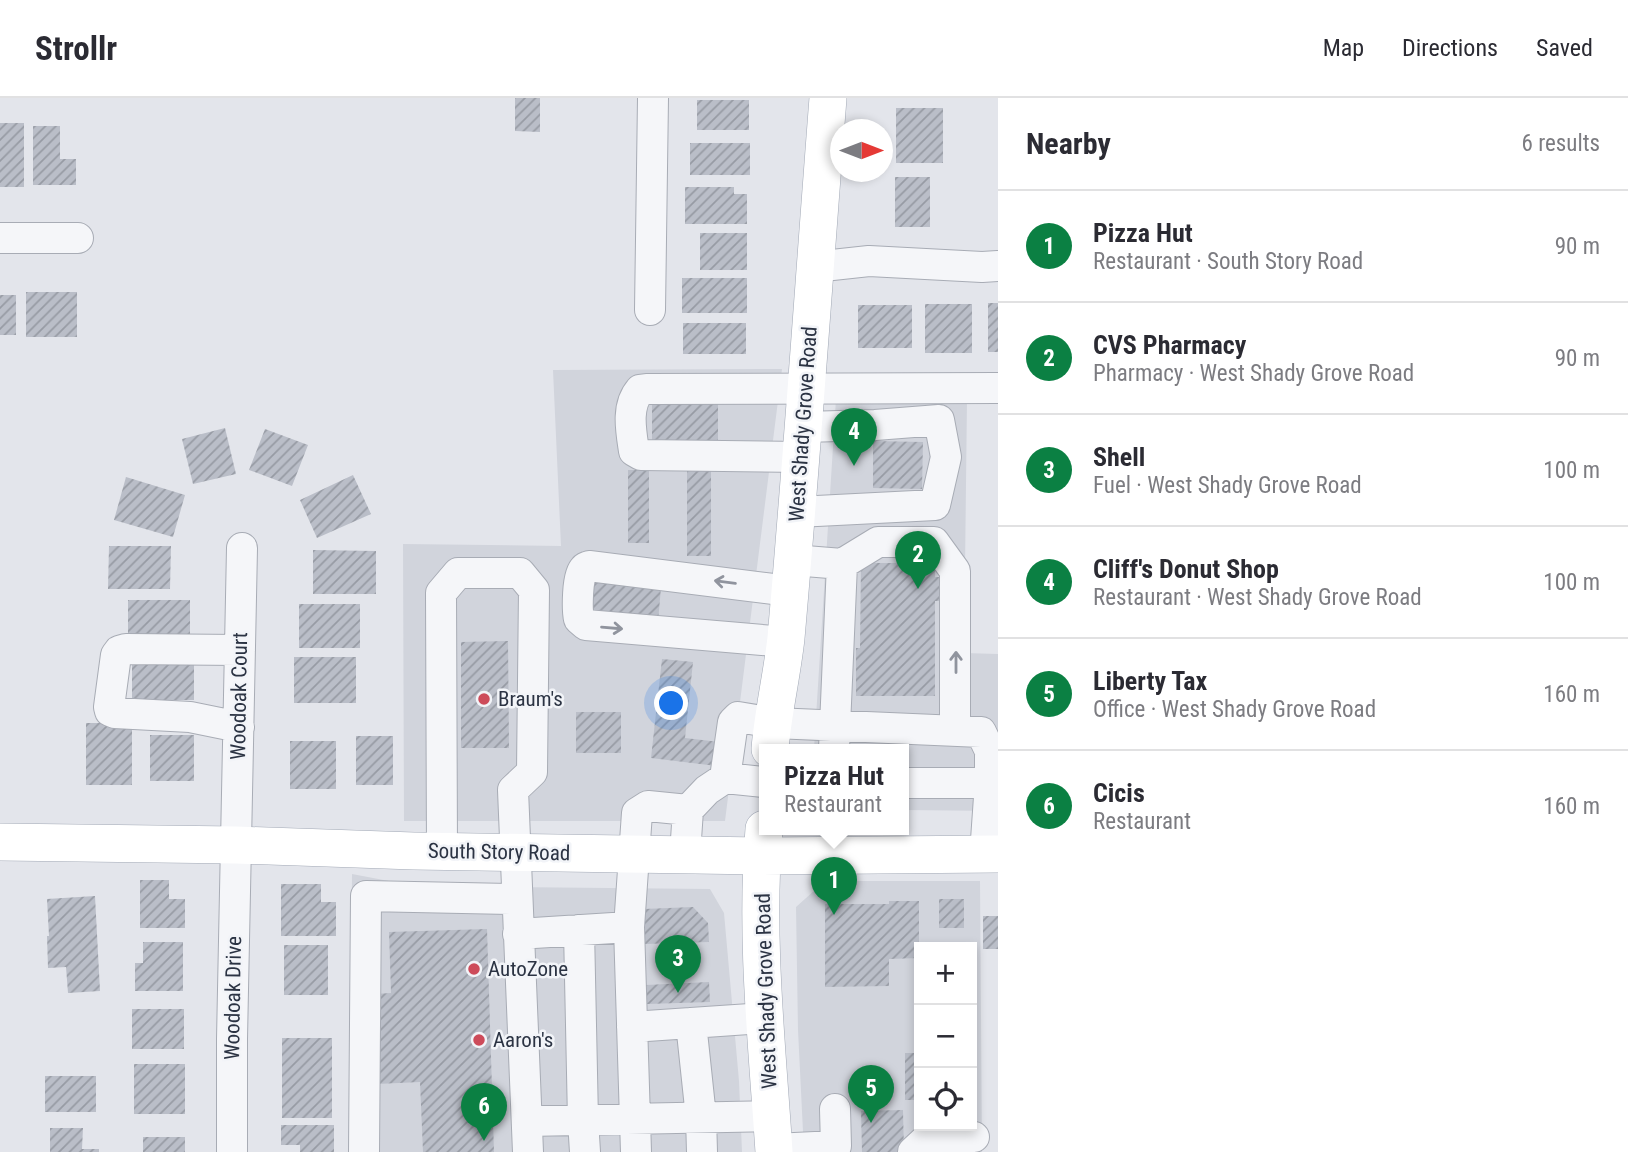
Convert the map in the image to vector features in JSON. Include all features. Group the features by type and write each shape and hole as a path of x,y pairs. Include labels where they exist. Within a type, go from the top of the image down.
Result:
{"main road":[{"name":"West Shady Grove Road","path":"772,736 786,642 828,98"},
{"name":"South Story Road","path":"0,842 685,855 763,842 991,854"},
{"name":"West Shady Grove Road","path":"763,842 762,975 773,1139"}],"street":[{"path":"650,310 653,98"},
{"path":"0,238 78,238"},
{"path":"814,267 869,261 998,266"},
{"path":"797,512 935,505 946,457 939,420 875,425 803,442 641,455 634,451 631,413 635,396 640,390 648,389 998,388"},
{"path":"786,642 586,625 579,620 577,611 581,573 589,566 791,575 842,564 877,542 934,542 955,571 955,730"},
{"name":"Woodoak Court","path":"236,845 243,548"},
{"path":"835,737 842,564"},
{"path":"442,851 441,593 458,573 520,573 534,590 532,772 513,790 528,1152"},
{"path":"239,727 190,717 115,713 110,711 109,707 116,655 119,651 240,650"},
{"path":"725,778 733,722 738,717 772,736 835,737 955,730 981,732 990,751 991,854"},
{"path":"685,855 688,810 707,790 725,778 759,781"},
{"path":"909,783 990,783"},
{"path":"636,1152 629,928 637,813 648,806 688,810"},
{"name":"Woodoak Drive","path":"232,1152 236,845"},
{"path":"364,1152 368,849"},
{"path":"366,896 516,899"},
{"path":"518,934 629,928"},
{"path":"579,930 585,1152"},
{"path":"632,1027 765,1018"},
{"path":"691,1023 702,1152"},
{"path":"527,1121 701,1118 773,1139 839,1149 835,1109"},
{"path":"914,1152 928,1138 974,1137"}],"shaded area":[{"path":"782,369 725,821 404,821 403,544 561,546 553,370"},
{"path":"836,399 967,400 964,653 998,654 998,811 909,810 909,744 814,744"},
{"path":"352,874 415,886 710,889 724,913 739,1081 742,1152 350,1152"},
{"path":"825,881 980,881 982,1152 804,1152 796,907"}],"building":[{"path":"515,98 540,98 540,132 515,131"},
{"path":"697,100 749,100 749,130 697,130"},
{"path":"896,108 943,108 943,163 896,163"},
{"path":"0,123 24,123 24,187 0,187"},
{"path":"33,126 60,126 60,159 76,159 76,185 33,185"},
{"path":"690,143 750,143 750,175 690,175"},
{"path":"895,177 930,177 930,227 895,227"},
{"path":"685,187 734,187 734,194 747,194 747,224 685,224"},
{"path":"700,233 747,233 747,270 700,270"},
{"path":"682,278 747,278 747,313 682,313"},
{"path":"26,292 77,292 77,337 26,337"},
{"path":"0,295 16,295 16,335 0,335"},
{"path":"988,303 998,303 998,352 988,352"},
{"path":"925,304 972,304 972,353 925,353"},
{"path":"858,305 912,305 912,348 858,348"},
{"path":"683,323 746,323 746,354 683,354"},
{"path":"652,401 718,401 718,445 652,445"},
{"path":"225,428 236,474 193,484 182,439"},
{"path":"265,429 308,445 292,486 249,470"},
{"path":"873,441 923,442 922,489 873,488"},
{"path":"628,470 649,470 649,543 628,543"},
{"path":"687,471 711,471 711,556 687,556"},
{"path":"353,475 371,514 317,538 300,500"},
{"path":"126,477 185,495 173,537 114,520"},
{"path":"109,546 171,546 170,589 108,589"},
{"path":"313,550 376,551 376,594 313,594"},
{"path":"861,563 935,563 935,577 950,577 950,601 935,601 935,696 856,696 856,648 860,648"},
{"path":"593,570 662,576 658,622 589,616"},
{"path":"128,600 190,600 190,645 128,645"},
{"path":"299,604 360,604 360,648 299,648"},
{"path":"508,641 509,748 461,748 461,642"},
{"path":"132,654 194,654 194,700 132,700"},
{"path":"294,657 356,657 356,703 294,703"},
{"path":"662,659 693,662 685,738 728,743 725,767 651,758"},
{"path":"576,712 621,712 621,753 576,753"},
{"path":"86,723 132,723 132,785 86,785"},
{"path":"150,735 194,735 194,781 150,781"},
{"path":"356,736 393,736 393,785 356,785"},
{"path":"290,741 336,741 336,789 290,789"},
{"path":"140,880 169,880 169,899 185,899 185,928 140,928"},
{"path":"281,884 321,884 321,902 336,902 336,936 281,936"},
{"path":"95,896 100,991 68,993 66,967 48,968 47,899"},
{"path":"939,899 964,899 964,928 939,928"},
{"path":"889,901 919,901 919,942 914,942 914,958 889,959 889,986 825,987 825,904 889,904"},
{"path":"693,907 708,923 709,942 645,944 644,909"},
{"path":"983,916 998,916 998,949 983,949"},
{"path":"487,929 494,1152 423,1152 420,1082 377,1084 374,994 391,993 389,932"},
{"path":"143,942 183,942 183,991 135,991 135,963 143,963"},
{"path":"284,945 328,945 328,995 284,995"},
{"path":"709,982 710,1002 647,1004 646,985"},
{"path":"132,1009 184,1009 184,1049 132,1049"},
{"path":"282,1038 332,1038 332,1118 282,1118"},
{"path":"905,1053 914,1053 914,1100 905,1100"},
{"path":"134,1064 185,1064 185,1114 134,1114"},
{"path":"45,1076 96,1076 96,1112 45,1112"},
{"path":"903,1110 904,1152 862,1152 861,1111"},
{"path":"281,1125 334,1125 334,1152 300,1152 300,1145 281,1145"},
{"path":"50,1128 83,1128 82,1149 99,1149 99,1152 50,1152"},
{"path":"143,1137 185,1137 185,1152 143,1152"}],"place":[{"name":"Cliff's Donut Shop","path":"854,466"},
{"name":"CVS Pharmacy","path":"918,589"},
{"name":"Braum's","path":"484,699"},
{"name":"Pizza Hut","path":"834,915"},
{"name":"AutoZone","path":"474,969"},
{"name":"Shell","path":"678,993"},
{"name":"Aaron's","path":"479,1040"},
{"name":"Liberty Tax","path":"871,1123"},
{"name":"Cicis","path":"484,1141"}]}
